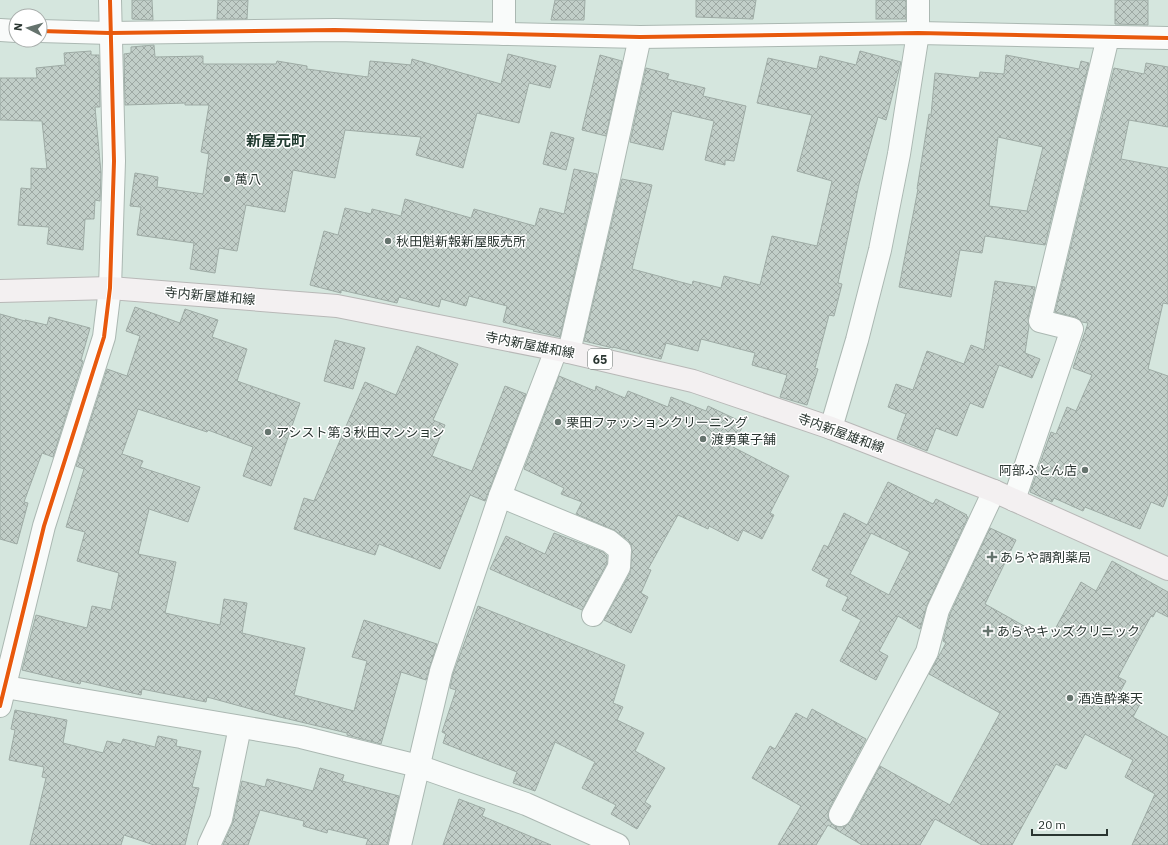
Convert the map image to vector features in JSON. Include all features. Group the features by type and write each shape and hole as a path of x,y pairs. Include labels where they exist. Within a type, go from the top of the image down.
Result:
{"main road":[{"name":"寺内新屋雄和線","path":"0,291 110,288 338,306 562,351 693,381 831,428 994,491 1168,569"}],"street":[{"path":"110,0 114,161 110,288 104,337 44,526 1,693 240,726 302,737 418,766 526,804 618,845"},
{"path":"504,0 504,34"},
{"path":"831,428 857,340 880,250 899,154 918,33 918,0"},
{"path":"48,31 110,33 335,30 640,37 918,33 1168,38"},
{"path":"400,845 441,671 500,496 562,351 604,200 640,37"},
{"path":"1014,500 1072,329 1040,321 1108,37"},
{"path":"840,815 927,652 938,610 994,491"},
{"path":"500,496 609,541 620,550 619,567 593,615"},
{"path":"209,845 221,819 240,726"}],"building":[{"path":"132,0 152,0 153,20 132,19"},
{"path":"218,0 248,0 247,19 217,19"},
{"path":"555,0 585,0 584,20 551,20"},
{"path":"696,0 756,0 753,19 696,17"},
{"path":"876,0 906,0 906,19 876,19"},
{"path":"1115,0 1148,0 1148,25 1115,24"},
{"path":"154,45 155,57 203,56 203,64 276,64 277,61 307,66 307,69 368,77 370,61 411,65 412,59 501,84 508,54 556,66 550,88 529,83 519,123 477,113 463,168 416,155 421,137 345,130 335,178 293,170 285,212 246,205 237,251 219,248 215,273 190,269 194,243 137,235 141,207 130,206 135,173 158,177 157,187 203,194 209,154 201,152 209,105 185,105 185,103 125,105 124,54 131,53 131,47"},
{"path":"91,51 91,55 99,55 100,107 95,107 101,173 100,201 95,200 94,219 85,219 83,250 47,244 49,227 18,225 21,188 31,189 31,168 47,169 42,121 0,120 0,78 37,78 36,68 65,65 64,53"},
{"path":"860,51 901,62 886,120 878,117 859,184 838,283 842,284 834,316 829,315 815,368 818,369 807,405 780,397 787,375 752,365 755,353 701,339 698,351 666,343 661,359 584,341 622,179 652,185 632,269 692,285 693,281 721,288 724,276 760,285 772,236 817,246 832,181 797,171 812,115 757,103 768,58 817,69 820,56 856,65"},
{"path":"600,55 622,61 606,136 582,130"},
{"path":"1006,55 1079,69 1081,61 1089,63 1045,245 985,236 982,253 960,250 951,297 899,287 918,189 929,114 931,115 935,73 979,78 980,72 1004,74","holes":["998,137 1043,147 1027,211 989,206"]},
{"path":"1146,63 1168,67 1168,127 1129,120 1121,159 1168,168 1168,304 1163,303 1148,369 1168,376 1168,494 1163,507 1151,502 1140,529 1085,507 1083,511 1054,498 1052,502 1030,492 1051,432 1056,434 1067,407 1076,411 1092,375 1073,368 1088,323 1082,322 1075,317 1055,312 1114,68 1144,74"},
{"path":"646,68 669,74 667,79 705,88 703,96 746,106 734,161 725,160 725,165 705,160 714,121 672,111 663,150 630,142"},
{"path":"551,132 574,138 566,170 543,164"},
{"path":"574,169 597,174 560,337 503,322 507,306 469,296 466,306 441,299 439,307 399,297 397,303 341,290 341,293 310,285 324,231 338,235 345,208 371,214 372,209 401,216 405,199 471,218 474,209 535,226 540,208 564,214"},
{"path":"995,281 1035,287 1028,318 1029,326 1025,353 1040,359 1032,378 999,365 983,408 970,403 957,436 936,428 927,451 897,439 906,414 888,407 896,384 913,390 927,351 964,364 971,345 984,350"},
{"path":"135,307 180,323 185,309 218,320 212,337 247,349 237,381 300,403 271,486 243,476 253,447 208,430 207,432 138,409 122,454 143,461 140,467 200,487 188,522 149,509 138,554 176,562 165,613 220,625 224,599 247,603 242,633 305,648 294,695 354,711 367,661 352,657 364,620 437,644 426,680 401,672 381,744 347,735 347,733 207,697 206,702 142,689 141,695 81,681 80,684 22,670 36,615 87,628 92,606 111,610 119,573 77,561 85,532 66,527 84,469 76,466 107,369 127,376 140,336 126,331"},
{"path":"0,314 47,325 49,317 90,328 81,360 83,361 53,457 42,453 24,502 28,503 17,544 0,539"},
{"path":"335,340 365,348 353,389 324,381"},
{"path":"417,346 458,364 433,420 445,425 432,456 472,471 505,386 526,394 485,501 470,495 440,569 379,544 375,555 294,529 304,498 314,501 365,382 396,395"},
{"path":"559,376 595,391 596,386 625,398 628,391 668,407 671,397 706,411 708,406 744,423 733,447 789,476 770,513 774,515 762,539 743,530 738,541 709,526 708,529 678,515 648,569 651,570 641,593 648,597 631,633 604,620 630,573 632,551 628,540 614,530 576,514 582,502 561,494 564,488 524,469"},
{"path":"888,482 933,504 936,499 967,515 966,516 968,517 927,605 920,629 898,616 879,651 888,656 876,680 840,661 861,620 842,610 848,597 826,586 829,579 812,570 824,545 828,547 844,513 867,525","holes":["871,533 910,552 889,595 850,574"]},
{"path":"990,528 1016,540 985,604 1049,640 1081,582 1096,591 1112,561 1168,592 1168,617 1156,611 1153,617 1151,616 1118,677 1126,681 1120,692 1140,704 1133,717 1168,737 1168,845 1132,845 1155,794 1125,777 1133,760 1085,734 1066,769 1056,764 1012,845 982,845 935,819 920,845 862,845 828,825 816,845 778,845 801,806 752,778 770,746 775,749 796,713 807,719 812,709 866,739 829,809 828,816 830,822 834,826 841,827 847,825 851,821 880,766 950,805 1000,713 929,674 946,643 943,641 950,614"},
{"path":"554,533 603,552 607,556 607,563 582,610 490,569 506,536 545,554"},
{"path":"478,606 625,665 613,703 623,707 617,720 644,733 635,751 665,768 645,802 651,806 637,829 611,814 616,805 582,788 595,762 555,742 535,791 513,783 517,772 443,743 446,734 442,732 456,690 450,688 453,674"},
{"path":"15,710 67,720 63,743 103,753 107,741 121,744 123,739 155,747 158,736 177,740 176,746 201,751 192,787 199,788 185,845 154,845 124,835 121,845 30,845 46,778 42,777 44,767 9,760 15,730 11,729"},
{"path":"320,768 344,775 342,781 399,796 387,845 366,845 368,839 328,829 327,833 303,826 304,821 260,810 248,845 223,845 233,822 242,781 265,787 267,779 313,791"},
{"path":"459,799 485,809 482,816 551,845 443,845"}],"cycle path":[{"path":"0,706 44,526 104,337 110,288 114,161 110,0"},
{"path":"48,31 110,33 335,30 640,37 918,33 1168,38"}],"place":[{"name":"萬八","path":"227,179"},
{"name":"秋田魁新報新屋販売所","path":"388,241"},
{"name":"栗田ファッションクリーニング","path":"558,422"},
{"name":"アシスト第３秋田マンション","path":"268,432"},
{"name":"渡勇菓子舗","path":"703,439"},
{"name":"阿部ふとん店","path":"1085,470"},
{"name":"あらや調剤薬局","path":"992,557"},
{"name":"あらやキッズクリニック","path":"988,631"},
{"name":"酒造酔楽天","path":"1070,698"}],"district":[{"name":"新屋元町","path":"276,140"}]}
